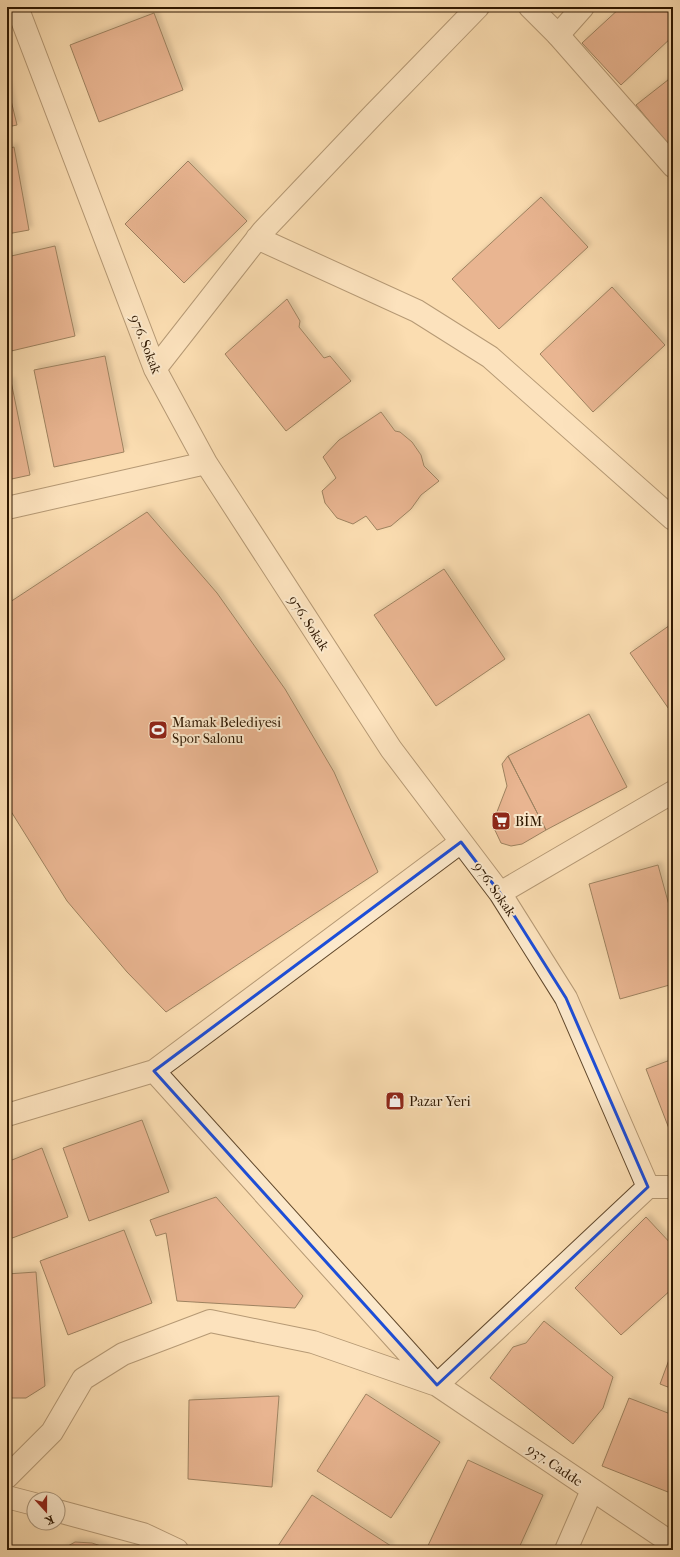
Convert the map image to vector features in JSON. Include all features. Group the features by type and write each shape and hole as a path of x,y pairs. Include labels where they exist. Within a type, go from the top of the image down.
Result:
{"street":[{"name":"976. Sokak","path":"17,7 155,369 206,463 391,750 500,893 566,998 648,1187"},
{"path":"155,369 257,238 373,115 478,7"},
{"path":"530,7 558,35 673,166"},
{"path":"558,35 583,7"},
{"path":"257,238 417,311 490,357 673,519"},
{"path":"7,508 206,463"},
{"path":"500,893 673,792"},
{"path":"7,1115 154,1071 462,842"},
{"path":"154,1071 437,1385"},
{"path":"437,1385 648,1187 673,1187"},
{"path":"7,1477 52,1432 83,1379 123,1354 210,1321 313,1342 437,1385"},
{"name":"937. Cadde","path":"437,1385 673,1544"},
{"path":"566,1550 592,1490"},
{"path":"7,1497 26,1502"},
{"path":"66,1513 143,1534 177,1550"}],"highlighted area":[{"path":"461,842 500,893 566,998 648,1187 437,1385 154,1071"}],"building":[{"path":"621,7 673,7 673,36 621,85 582,43"},
{"path":"154,13 183,90 99,122 70,45"},
{"path":"673,76 673,150 636,105"},
{"path":"7,84 17,125 7,127"},
{"path":"14,147 29,230 7,234 7,149"},
{"path":"188,161 247,221 184,283 125,224"},
{"path":"541,197 588,247 499,329 452,279"},
{"path":"55,246 75,336 7,352 7,257"},
{"path":"612,287 665,345 593,412 540,354"},
{"path":"287,299 300,321 299,327 324,358 330,356 351,381 286,431 225,354"},
{"path":"105,356 124,452 54,467 34,370"},
{"path":"11,381 30,475 7,480 7,382"},
{"path":"381,412 395,431 400,432 412,442 421,455 424,466 439,481 421,495 411,509 391,526 377,530 366,516 353,524 337,518 325,503 322,491 336,478 323,457 339,440"},
{"name":"Mamak Belediyesi Spor Salonu","path":"147,512 217,593 285,689 334,772 378,872 166,1012 127,972 67,901 7,805 7,604"},
{"path":"444,569 505,659 436,706 374,615"},
{"path":"673,623 673,715 630,653"},
{"path":"589,714 627,787 546,830 508,756"},
{"path":"508,756 546,830 522,844 511,846 501,843 493,826 507,786 502,764"},
{"path":"658,865 673,920 673,984 620,999 589,884"},
{"path":"673,1059 673,1139 646,1069"},
{"path":"142,1120 169,1192 89,1221 63,1148"},
{"path":"42,1148 68,1217 7,1240 7,1162"},
{"path":"216,1197 303,1296 295,1308 177,1301 166,1233 156,1236 150,1220"},
{"path":"646,1217 673,1246 673,1288 621,1335 575,1288"},
{"path":"124,1230 152,1303 68,1335 40,1261"},
{"path":"36,1272 45,1386 26,1398 7,1398 7,1274"},
{"path":"544,1321 613,1377 603,1408 573,1444 490,1378 513,1347 526,1343"},
{"path":"673,1349 673,1389 660,1384"},
{"path":"366,1394 440,1442 391,1518 317,1471"},
{"path":"279,1396 272,1487 188,1479 189,1400"},
{"path":"629,1398 673,1415 673,1494 602,1466"},
{"path":"468,1460 543,1495 518,1550 426,1550"},
{"path":"312,1495 391,1546 389,1550 283,1550 278,1546"},
{"path":"75,1542 92,1543 113,1550 61,1550"}],"place":[{"name":"Mamak Belediyesi Spor Salonu","path":"158,730"},
{"name":"BİM","path":"501,821"},
{"name":"Pazar Yeri","path":"395,1101"}]}
